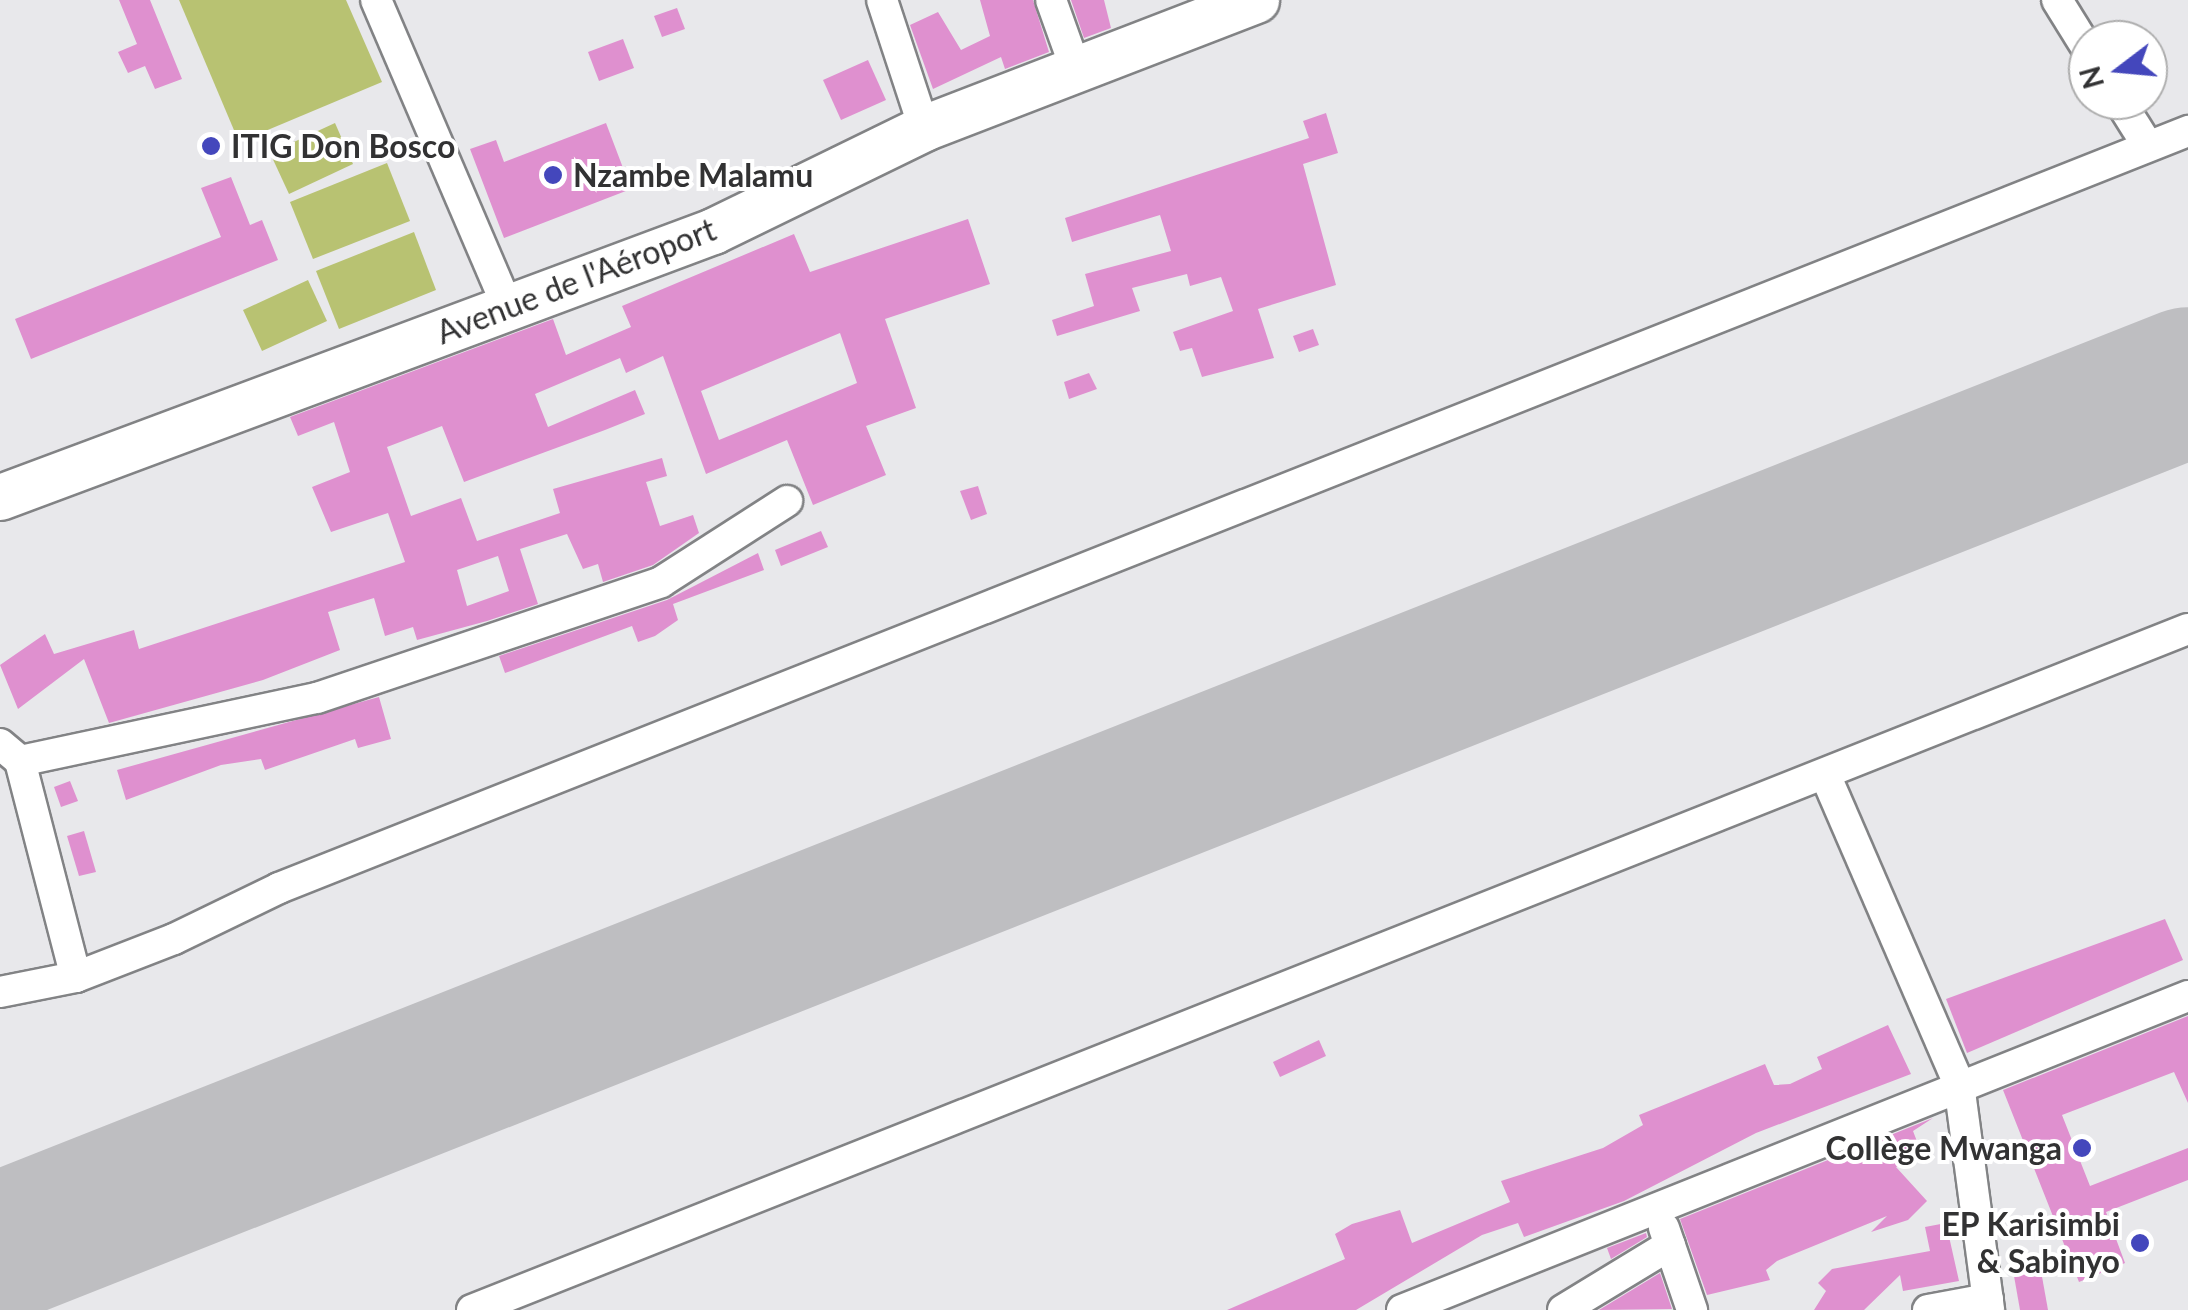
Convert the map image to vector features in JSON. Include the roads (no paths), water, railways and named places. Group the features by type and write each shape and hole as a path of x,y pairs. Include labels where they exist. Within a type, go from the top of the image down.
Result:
{"highway":[{"name":"Avenue de l'Aéroport","path":"0,498 713,232 924,128 1256,0"}],"street":[{"path":"376,0 508,308"},
{"path":"882,0 924,128"},
{"path":"1052,0 1076,70"},
{"path":"2132,120 2148,146"},
{"path":"5,996 76,977 278,888 2188,131"},
{"path":"76,977 10,753 317,698 661,582 787,501"},
{"path":"472,1310 1827,779 2188,629"},
{"path":"1827,779 1959,1084 1989,1304 1928,1310"},
{"path":"1402,1310 1658,1210 1959,1084 2188,996"},
{"path":"1658,1210 1692,1310"},
{"path":"1564,1310 1670,1245"}],"place":[{"name":"ITIG Don Bosco","path":"211,146"},
{"name":"Nzambe Malamu","path":"553,175"},
{"name":"Collège Mwanga","path":"2082,1148"},
{"name":"EP Karisimbi & Sabinyo","path":"2140,1243"}]}
